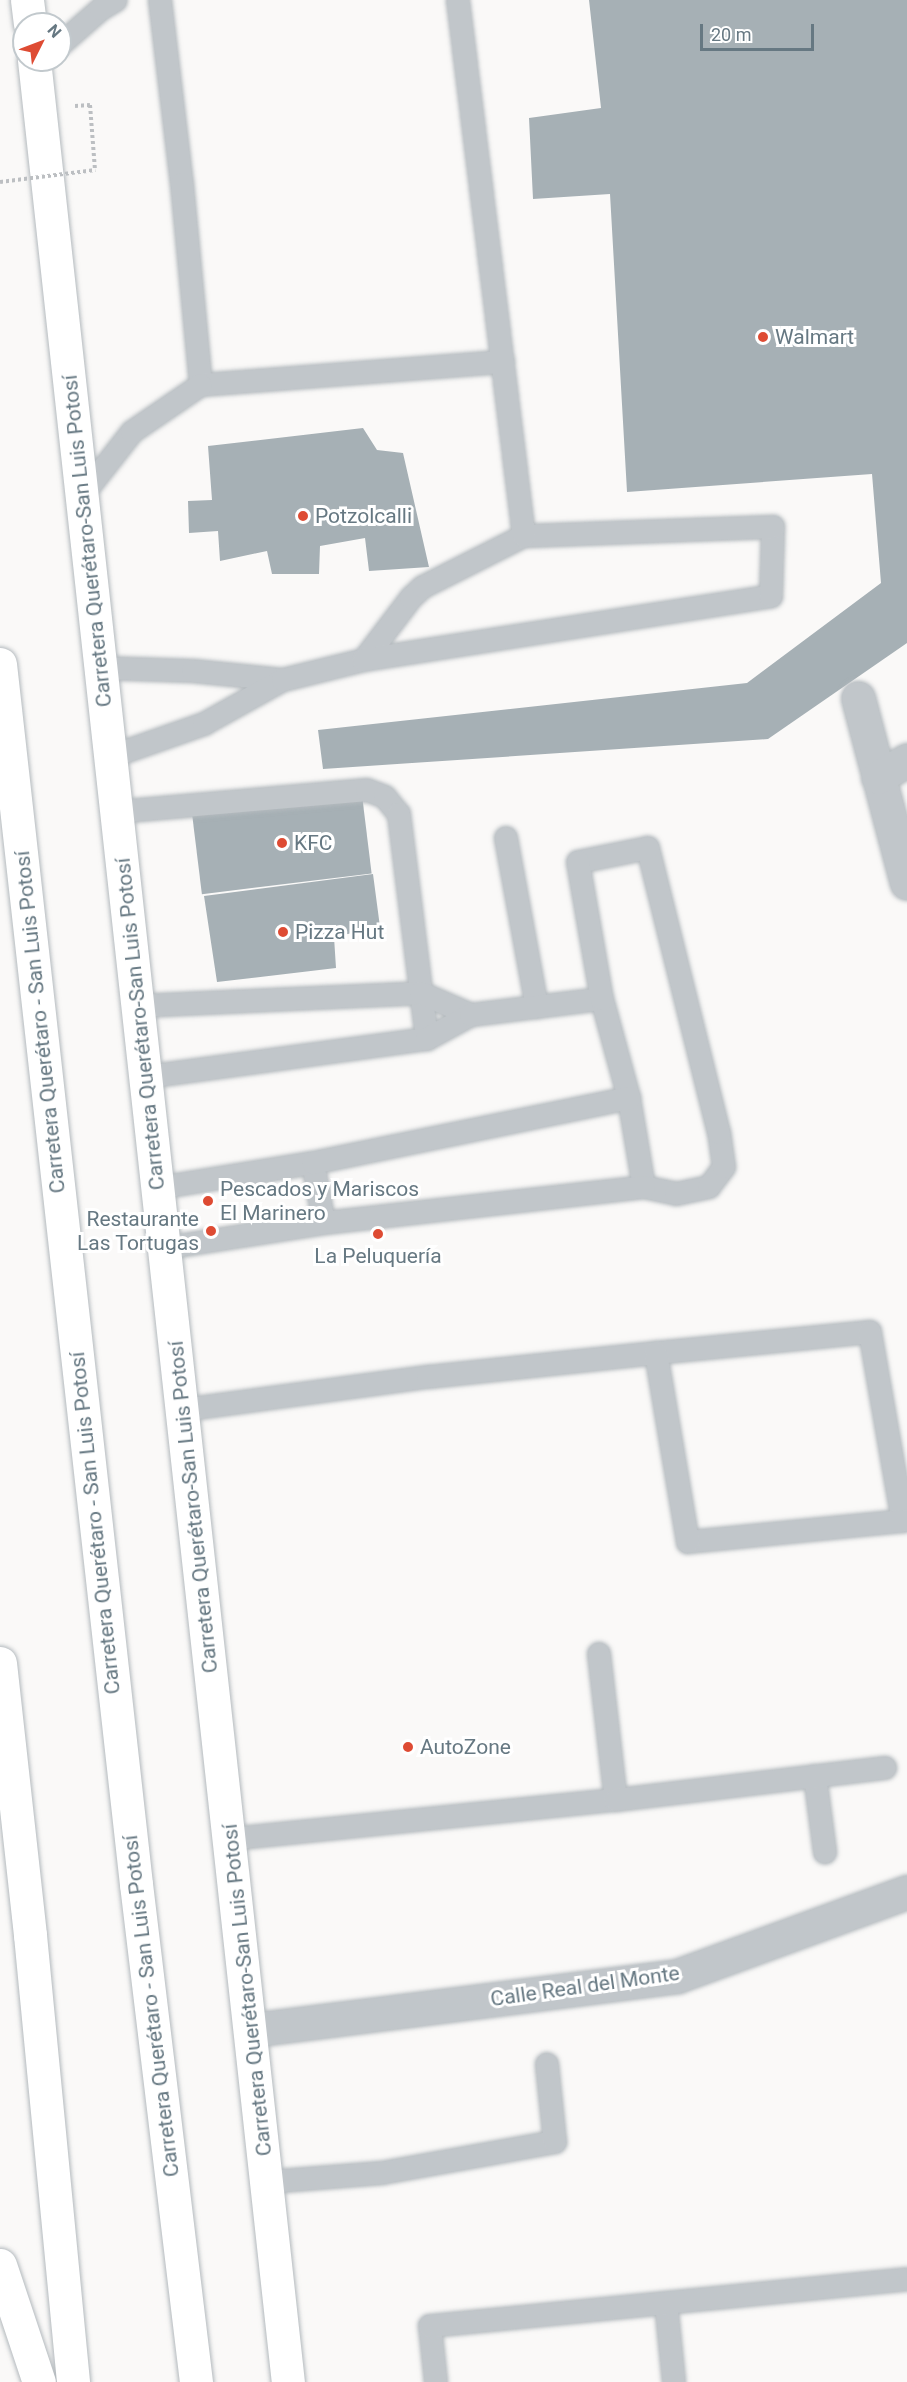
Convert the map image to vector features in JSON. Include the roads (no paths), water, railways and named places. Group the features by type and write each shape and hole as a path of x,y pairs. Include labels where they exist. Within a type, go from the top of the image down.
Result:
{"main road":[{"name":"Carretera Querétaro-San Luis Potosí","path":"38,72 110,757 268,2182 288,2382"},
{"name":"Carretera Querétaro - San Luis Potosí","path":"0,664 135,1884 196,2382"},
{"path":"0,1663 30,1935 74,2382"},
{"path":"0,2265 39,2382"}],"street":[{"path":"858,698 907,883"},
{"path":"878,777 907,760"},
{"name":"Calle Real del Monte","path":"251,2030 677,1976 907,1892"}],"lane":[{"path":"72,34 100,9 116,0"},
{"path":"160,0 182,184 201,385"},
{"path":"458,0 524,536"},
{"path":"82,496 132,432 201,385 503,362"},
{"path":"110,757 204,724 283,680 363,660 771,596 773,527 524,536 423,588 411,598 363,660"},
{"path":"101,668 193,671 283,680"},
{"path":"116,812 367,790 385,797 399,814 428,1039"},
{"path":"506,838 537,1007"},
{"path":"165,1248 324,1223 644,1187 676,1194 709,1187 724,1167 719,1133 648,848 578,862 602,999 629,1098 644,1187"},
{"path":"138,1005 422,993 471,1015"},
{"path":"146,1077 428,1039 471,1015 602,999"},
{"path":"158,1188 313,1163 629,1098"},
{"path":"313,1163 324,1223"},
{"path":"183,1410 428,1377 656,1353 870,1332 903,1521 688,1542 656,1353"},
{"path":"599,1654 616,1800"},
{"path":"230,1839 616,1800 885,1768"},
{"path":"815,1776 825,1852"},
{"path":"268,2182 382,2173 555,2142 547,2064"},
{"path":"436,2382 430,2326 907,2279"},
{"path":"666,2303 674,2382"}],"place":[{"name":"Walmart","path":"763,337"},
{"name":"Potzolcalli","path":"303,516"},
{"name":"KFC","path":"282,843"},
{"name":"Pizza Hut","path":"283,932"},
{"name":"Pescados y Mariscos El Marinero","path":"208,1201"},
{"name":"Restaurante Las Tortugas","path":"211,1231"},
{"name":"La Peluquería","path":"378,1234"},
{"name":"AutoZone","path":"408,1747"}]}
